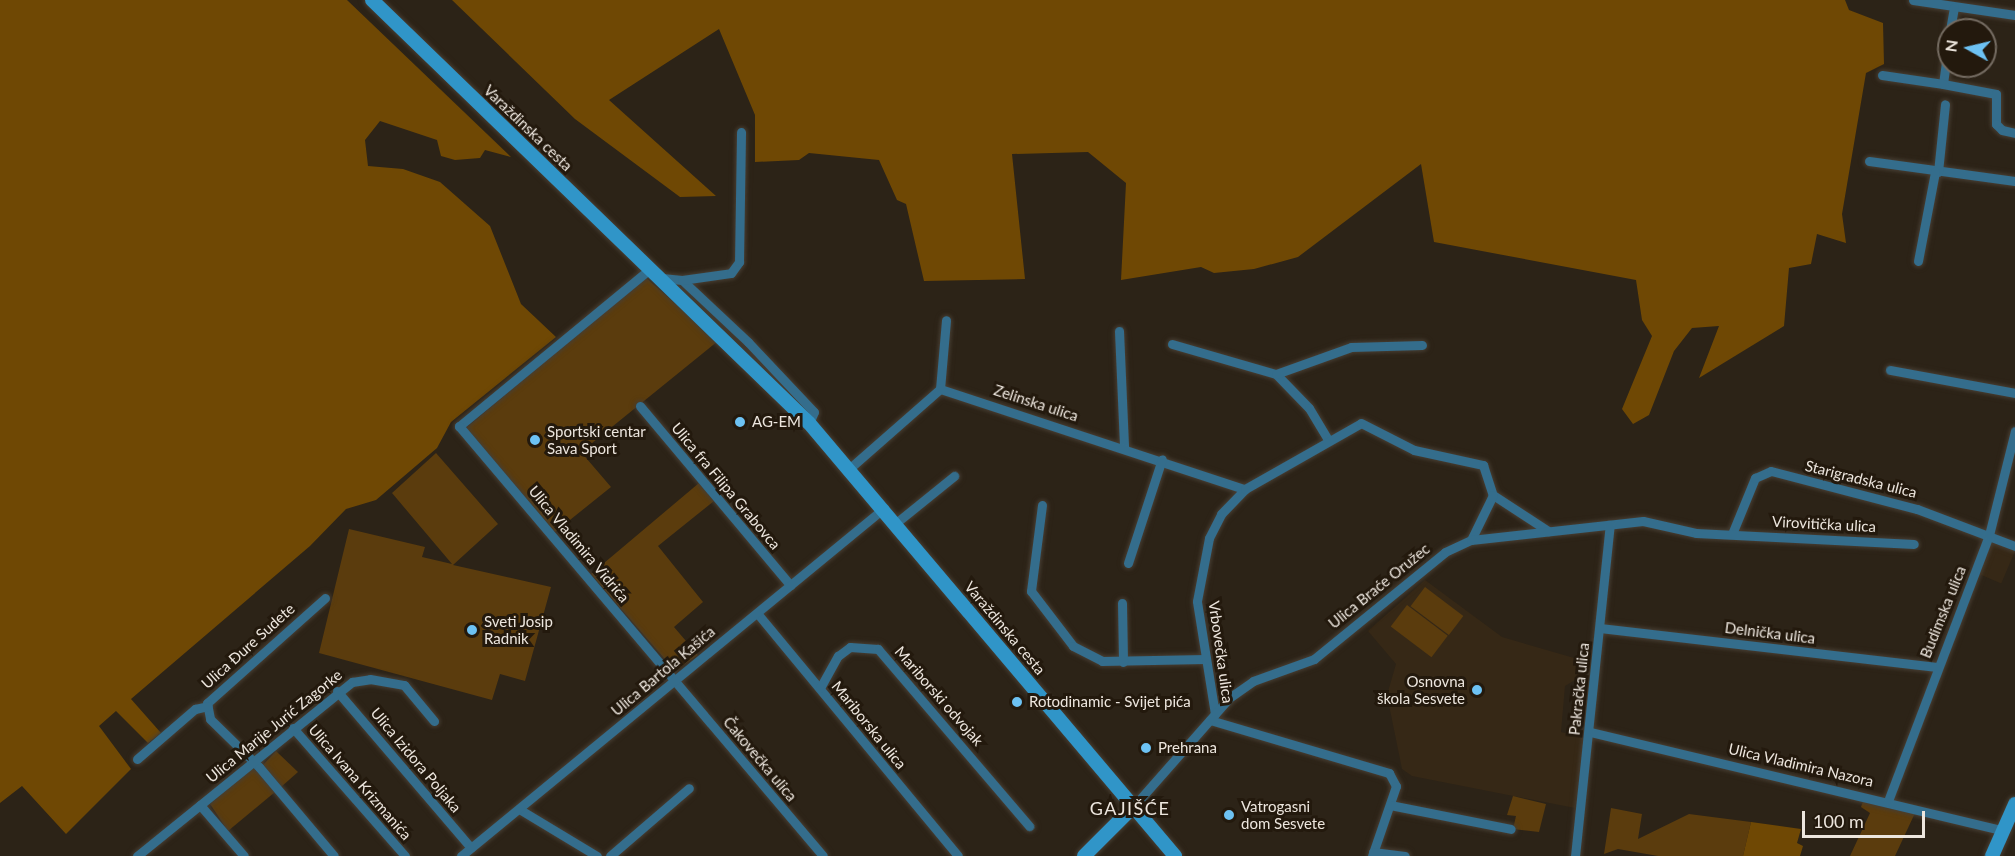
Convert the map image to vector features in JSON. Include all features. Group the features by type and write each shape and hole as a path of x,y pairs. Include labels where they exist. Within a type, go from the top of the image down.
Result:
{"main road":[{"name":"Varaždinska cesta","path":"372,0 662,278 809,423 884,508 1175,856"},
{"path":"1992,856 2015,804"},
{"path":"1084,856 1132,807"}],"street":[{"path":"1912,0 2015,15"},
{"path":"1988,12 1990,0"},
{"path":"1952,18 1954,7"},
{"path":"1882,75 1996,94 1996,124 2002,130 2015,133"},
{"path":"1943,84 1944,78"},
{"path":"1918,261 1937,172 1946,104"},
{"path":"662,278 682,280 731,273 739,262 741,132"},
{"path":"1869,161 2015,181"},
{"name":"Ulica Vladimira Vidrića","path":"651,268 459,426 675,682"},
{"name":"Varaždinska cesta","path":"682,280 814,412 809,423"},
{"path":"850,468 939,388 946,320"},
{"path":"1119,331 1124,447"},
{"path":"1172,344 1276,374 1309,408 1328,440"},
{"path":"1276,374 1351,347 1422,345"},
{"path":"1890,370 2015,393"},
{"name":"Zelinska ulica","path":"939,388 1162,459 1245,489"},
{"name":"Ulica fra Filipa Grabovca","path":"640,406 790,585"},
{"name":"Vrbovečka ulica","path":"1212,717 1197,601 1209,538 1221,514 1245,489 1361,423 1414,450 1483,465 1493,495"},
{"name":"Budimska ulica","path":"1888,801 1989,535 2015,431"},
{"path":"1128,563 1162,459"},
{"name":"Starigradska ulica","path":"1732,534 1755,478 1771,471 1917,509 2015,546"},
{"path":"896,523 954,476"},
{"path":"1471,540 1493,495 1548,531"},
{"path":"1042,505 1031,581 1035,602 1084,655 1123,662 1205,659"},
{"name":"Ulica Bartola Kašića","path":"461,856 884,508"},
{"name":"Ulica Braće Oružec","path":"1132,807 1212,717 1253,681 1314,659 1445,552 1471,540 1643,521 1696,533 1732,534"},
{"name":"Pakračka ulica","path":"1575,856 1590,732 1610,525"},
{"name":"Virovitička ulica","path":"1732,534 1914,544"},
{"name":"Ulica Đure Sudete","path":"325,598 208,706 210,718 253,761 334,856"},
{"path":"1122,603 1123,662"},
{"name":"Mariborska ulica","path":"757,613 958,856"},
{"name":"Delnička ulica","path":"1600,628 1937,667"},
{"name":"Mariborski odvojak","path":"820,688 838,656 850,647 878,649 1029,825"},
{"name":"Ulica Marije Jurić Zagorke","path":"137,856 338,691 364,679 404,685 434,721"},
{"name":"Čakovečka ulica","path":"675,682 823,856"},
{"name":"Ulica Izidora Poljaka","path":"338,691 471,848"},
{"path":"137,759 195,709 208,706"},
{"path":"1212,717 1383,770 1395,783 1390,806 1373,854 1406,856"},
{"name":"Ulica Ivana Krizmanića","path":"293,728 405,856"},
{"name":"Ulica Vladimira Nazora","path":"1590,732 1888,801 2004,831"},
{"path":"610,856 689,789"},
{"path":"200,805 244,856"},
{"path":"1390,806 1511,829"},
{"path":"519,809 597,856"}],"shaded area":[{"path":"0,0 347,0 511,157 485,150 480,158 455,160 441,156 437,140 380,121 365,140 368,166 403,169 440,182 490,226 521,304 556,337 451,422 437,448 376,500 346,509 310,546 131,699 161,733 148,743 116,711 99,726 131,769 66,834 22,786 0,803"},
{"path":"452,0 1845,0 1849,10 1883,23 1884,64 1866,73 1842,214 1846,243 1817,234 1811,264 1789,268 1784,326 1699,378 1719,326 1692,328 1674,351 1649,415 1633,424 1622,409 1652,336 1642,320 1636,280 1434,242 1421,164 1298,257 1254,269 1214,273 1201,267 1121,280 1126,183 1088,152 1012,154 1025,279 924,281 906,204 897,200 879,160 809,153 799,160 755,162 755,115 719,29 609,100 716,196 680,197 575,119"},
{"path":"645,277 718,341 581,452 611,487 555,532 466,428"},
{"path":"436,453 498,524 453,565 551,587 525,681 500,674 492,700 319,653 349,529 425,547 422,557 452,564 392,493"},
{"path":"699,483 714,501 658,546 703,602 674,627 698,655 675,671 591,574"},
{"path":"1991,541 2015,551 2001,583 1977,573"},
{"name":"Osnovna škola Sesvete","path":"1425,580 1502,637 1588,662 1585,674 1565,686 1561,732 1584,738 1575,808 1412,776 1402,769 1387,695 1396,664 1368,631"},
{"path":"1425,587 1463,616 1449,635 1411,606"},
{"path":"1407,605 1448,636 1431,657 1391,627"},
{"path":"276,751 298,772 281,787 263,765"},
{"path":"249,769 255,769 275,792 228,831 210,804"},
{"path":"1513,796 1546,804 1539,832 1513,829 1516,816 1507,815"},
{"path":"1863,801 1915,813 1895,856 1850,856 1870,813 1861,807"},
{"path":"1611,808 1642,814 1638,839 1689,814 1751,822 1743,856 1658,856 1618,849 1604,854"},
{"path":"1751,822 1801,829 1797,843 1803,846 1800,856 1743,856"}],"place":[{"name":"AG-EM","path":"740,422"},
{"name":"Sportski centar Sava Sport","path":"535,440"},
{"name":"Sveti Josip Radnik","path":"472,630"},
{"name":"Osnovna škola Sesvete","path":"1477,690"},
{"name":"Rotodinamic - Svijet pića","path":"1017,702"},
{"name":"Prehrana","path":"1146,748"},
{"name":"Vatrogasni dom Sesvete","path":"1229,815"}],"district":[{"name":"GAJIŠĆE","path":"1130,808"}]}
